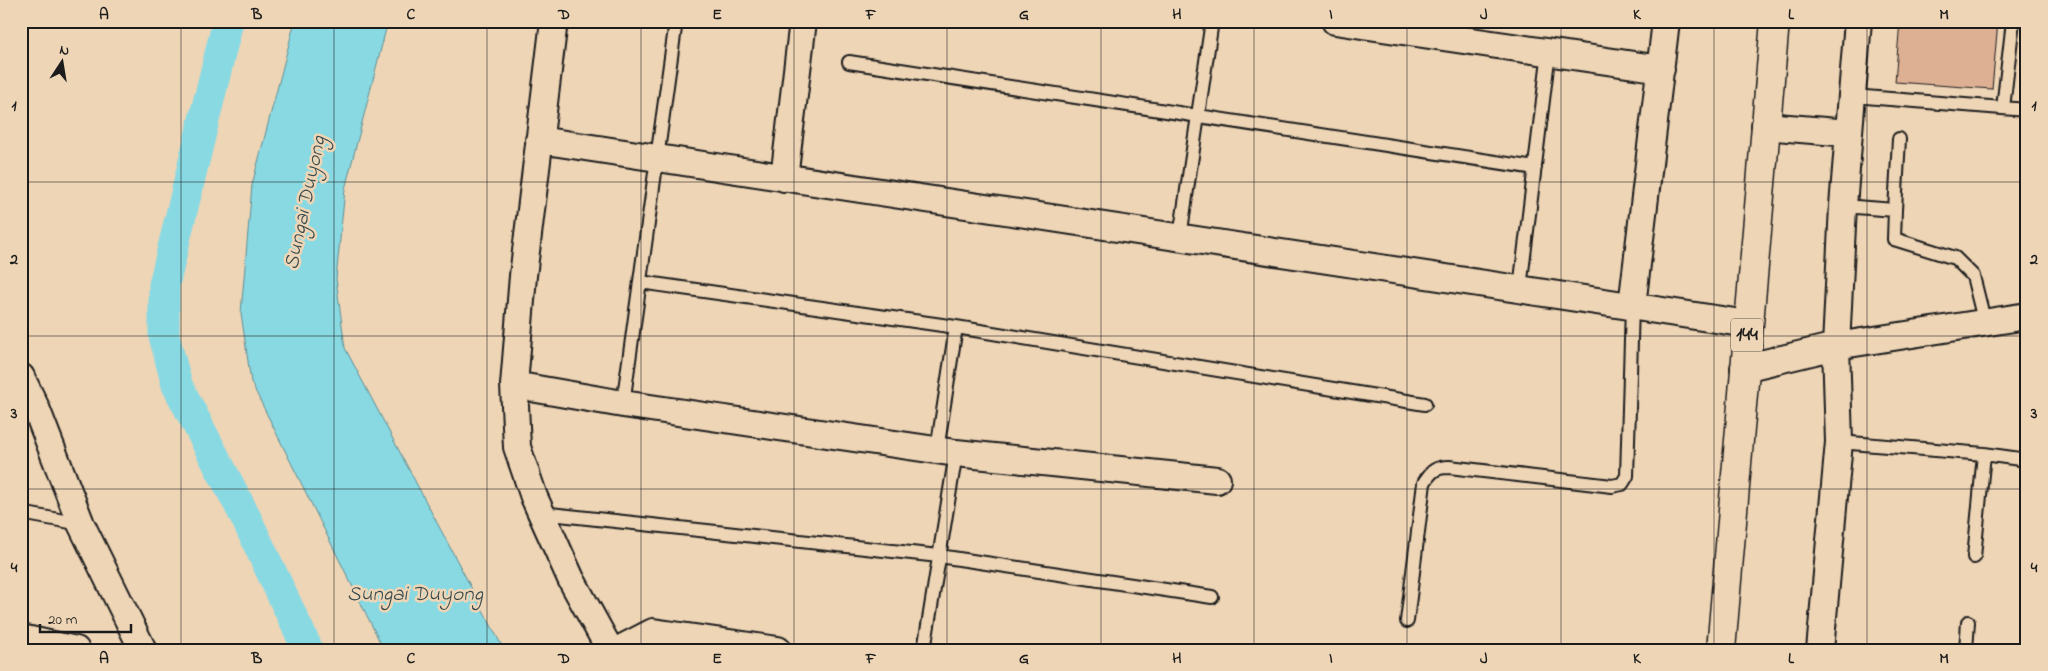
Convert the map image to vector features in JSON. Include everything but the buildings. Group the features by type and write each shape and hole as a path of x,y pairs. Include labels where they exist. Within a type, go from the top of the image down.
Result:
{"main road":[{"name":"144","path":"1720,650 1774,21"}],"street":[{"path":"554,21 523,276 514,385 517,447 541,513 571,580 610,650"},
{"path":"784,178 803,21"},
{"path":"1334,21 1437,28 1549,51 1661,69"},
{"path":"1632,306 1666,21"},
{"path":"1820,650 1839,442 1836,346 1843,206 1858,21"},
{"path":"1765,126 1849,133"},
{"path":"539,140 1748,324"},
{"path":"1744,368 1836,346 2027,316"},
{"path":"21,377 28,406 81,524 143,650"},
{"path":"514,385 623,404 946,452 1217,480"},
{"path":"618,650 652,632 778,650"},
{"path":"21,638 76,650"}],"lane":[{"path":"623,404 676,21"},
{"path":"1180,238 1212,21"},
{"path":"2003,108 2012,21"},
{"path":"1520,288 1549,51"},
{"path":"849,62 1535,168"},
{"path":"1853,96 2027,110"},
{"path":"1899,139 1894,238 1955,258 1973,276 1985,324"},
{"path":"1843,206 1896,210"},
{"path":"640,282 956,327 1425,404"},
{"path":"1407,621 1424,483 1430,473 1438,467 1612,486 1622,484 1627,476 1632,306"},
{"path":"924,650 939,556 956,327"},
{"path":"1839,442 1984,454 2027,460"},
{"path":"1974,557 1984,454"},
{"path":"21,513 81,524"},
{"path":"541,513 939,556 1212,597"},
{"path":"1966,650 1968,622"}],"water":[{"name":"Sungai Duyong","path":"295,21 388,21 345,189 336,279 345,348 504,650 384,650 251,382 241,313 252,185"}],"waterway":[{"path":"228,21 164,285 164,336 177,385 245,516 308,650"}]}
